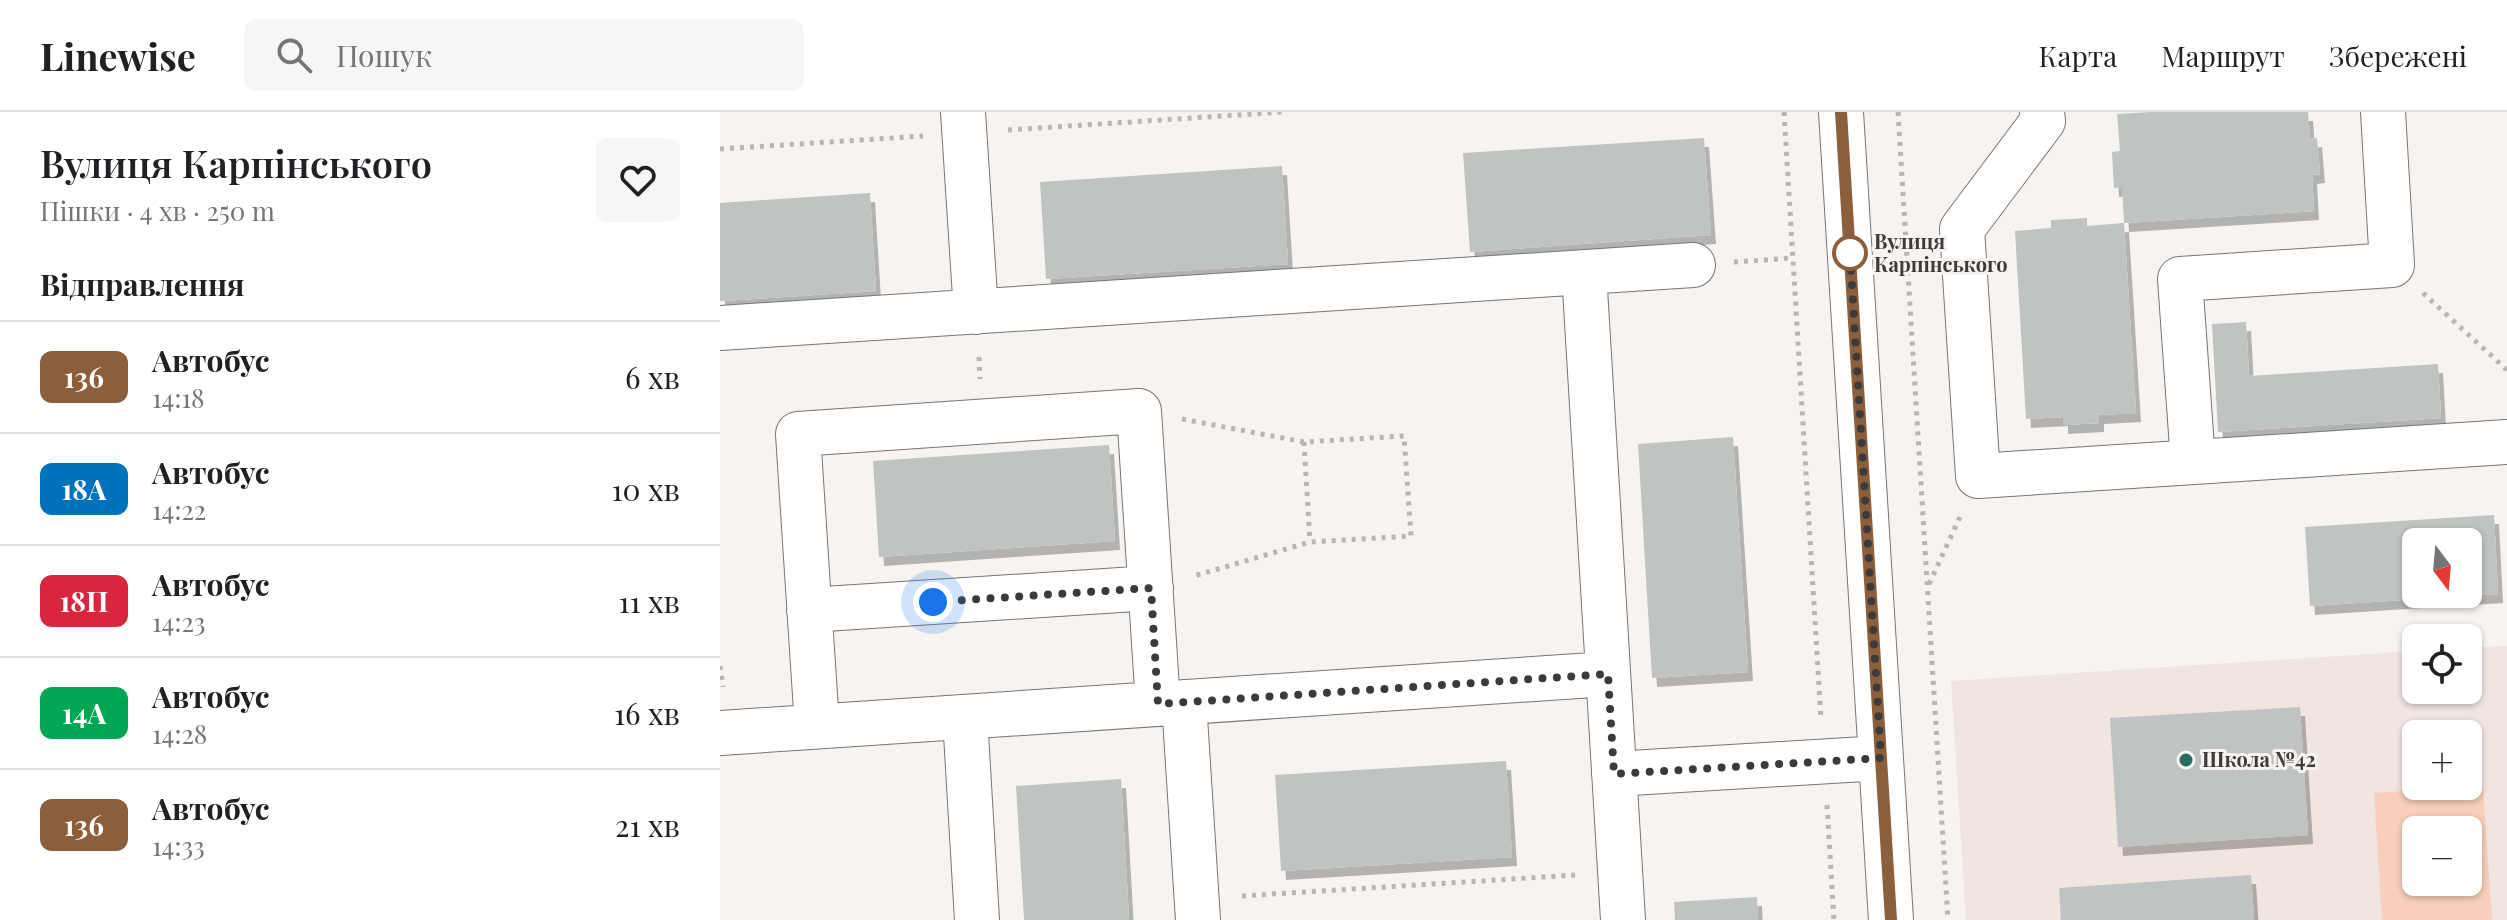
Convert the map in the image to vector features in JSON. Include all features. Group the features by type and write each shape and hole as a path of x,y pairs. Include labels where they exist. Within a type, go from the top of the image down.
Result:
{"street":[{"path":"963,112 977,330"},
{"path":"1841,112 1891,920"},
{"path":"2042,112 2043,121 1962,229 1978,476 2507,442"},
{"path":"2193,462 2180,279 2392,265 2383,112"},
{"path":"720,328 977,330 1584,272 1693,265"},
{"path":"1584,272 1623,920"},
{"path":"817,726 798,434 1139,411 1151,588 1171,703 1197,909"},
{"path":"809,610 1151,588"},
{"path":"720,733 1608,674"},
{"path":"965,717 977,920"},
{"path":"1614,774 1881,758"}],"path":[{"path":"1784,112 1834,920"},
{"path":"1898,112 1948,920"},
{"path":"1693,265 1793,258"},
{"path":"2392,265 2507,370"},
{"path":"977,330 980,385"},
{"path":"1139,411 1304,442 1404,436 1411,536 1310,542 1151,588"},
{"path":"1304,442 1310,542"},
{"path":"1928,588 1978,476"},
{"path":"1197,909 1620,872"}],"shaded area":[{"name":"Школа №42","path":"2507,646 2507,920 1966,920 1951,681 2402,652 2402,704 2482,704 2482,647"},
{"path":"2483,786 2492,920 2382,920 2374,793 2402,791 2402,800 2482,800"}],"building":[{"path":"2308,112 2310,139 2317,138 2320,174 2312,175 2314,211 2124,223 2122,187 2114,188 2112,152 2120,151 2117,114"},
{"path":"1704,138 1711,235 1470,252 1463,153"},
{"path":"1282,166 1288,264 1046,279 1040,182"},
{"path":"870,193 876,291 720,301 720,203"},
{"path":"2087,218 2087,226 2124,223 2136,413 2099,415 2099,423 2063,425 2063,417 2026,419 2015,231 2051,228 2051,220"},
{"path":"2246,322 2249,376 2438,364 2441,418 2218,432 2212,324"},
{"path":"1733,437 1748,672 1652,678 1638,444"},
{"path":"1109,445 1115,541 879,557 873,461"},
{"path":"2494,515 2498,594 2482,595 2482,528 2402,528 2402,600 2310,606 2305,527"},
{"path":"2300,707 2308,835 2118,847 2110,718"},
{"path":"1506,761 1512,857 1281,871 1275,775"},
{"path":"1121,779 1129,920 1024,920 1016,786"},
{"path":"2251,875 2254,920 2061,920 2059,888"},
{"path":"1757,897 1758,920 1675,920 1674,902"}],"bus line":[{"name":"136","path":"1841,112 1891,920"}],"place":[{"name":"Вулиця Карпінського","path":"1850,253"},
{"name":"Школа №42","path":"2186,760"}],"route":[{"path":"933,602 1151,588 1158,704 1608,674 1614,774 1881,758 1850,253"}]}
